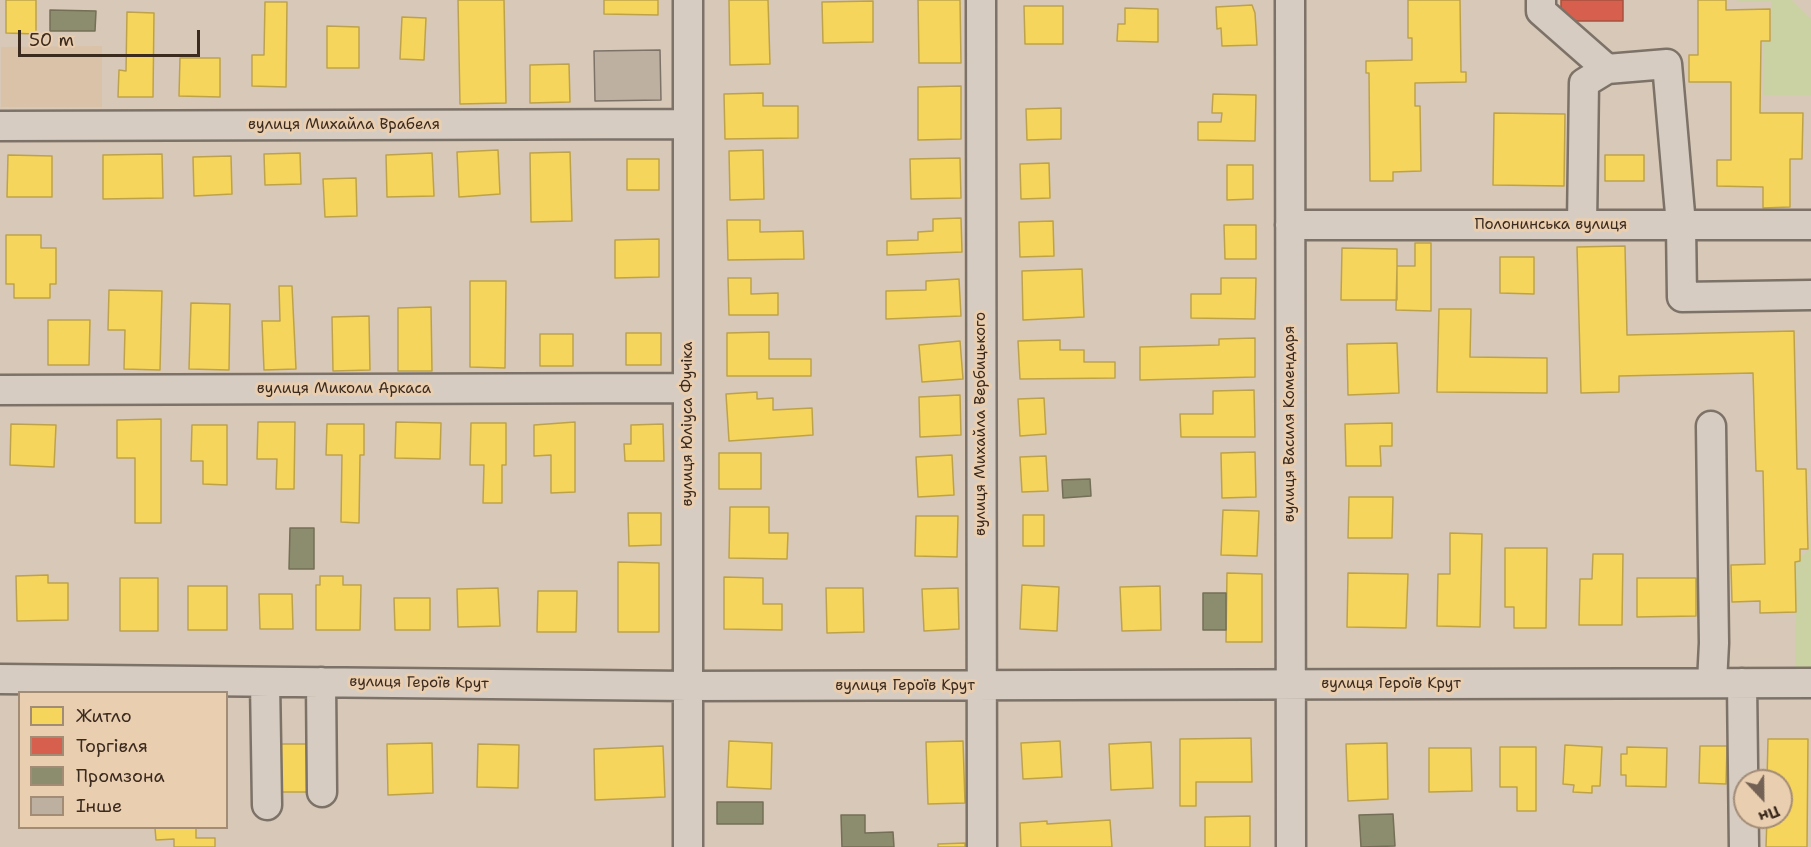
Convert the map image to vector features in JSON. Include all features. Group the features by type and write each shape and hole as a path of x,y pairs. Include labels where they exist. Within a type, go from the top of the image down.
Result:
{"street":[{"name":"вулиця Юліуса Фучіка","path":"688,0 688,847"},
{"name":"вулиця Михайла Вербицького","path":"981,0 981,847"},
{"name":"вулиця Василя Комендаря","path":"1290,0 1291,847"},
{"path":"1541,0 1541,11 1607,69"},
{"path":"1582,225 1584,83 1607,69 1666,64 1681,225 1682,297 1811,295"},
{"name":"вулиця Михайла Врабеля","path":"0,126 688,124"},
{"name":"Полонинська вулиця","path":"1290,225 1811,225"},
{"name":"вулиця Миколи Аркаса","path":"0,390 688,388"},
{"path":"1711,426 1714,643 1712,683"},
{"name":"вулиця Героїв Крут","path":"0,679 688,686 1811,683"},
{"path":"265,682 267,805"},
{"path":"321,682 322,792"},
{"path":"1742,683 1744,847"}],"shaded area":[{"path":"102,46 102,107 1,107 1,47"}],"green space":[{"path":"1737,0 1792,0 1811,19 1811,95 1763,95 1763,41 1771,41 1772,2 1737,2"},
{"path":"1811,460 1811,684 1795,684 1796,561 1810,549"}],"building: Житло":[{"path":"6,0 36,0 36,34 6,33"},
{"path":"458,0 504,0 506,103 460,104"},
{"path":"604,0 658,0 658,15 604,14"},
{"path":"729,0 768,0 770,64 730,65"},
{"path":"918,0 960,0 961,63 919,63"},
{"path":"1408,0 1460,0 1461,72 1466,72 1466,82 1415,83 1415,106 1420,106 1421,171 1393,172 1393,181 1370,181 1369,73 1366,73 1366,61 1412,60 1412,38 1408,38"},
{"path":"1698,0 1726,0 1726,10 1770,9 1770,41 1761,41 1760,113 1803,113 1802,159 1790,159 1790,207 1763,208 1763,187 1717,186 1717,160 1731,160 1731,82 1689,82 1689,55 1698,55"},
{"path":"873,1 873,42 823,43 822,2"},
{"path":"265,2 287,2 286,87 252,86 252,55 264,55"},
{"path":"1252,5 1255,13 1257,45 1222,46 1221,28 1217,29 1216,7"},
{"path":"1024,6 1063,6 1063,44 1025,44"},
{"path":"1125,8 1158,9 1158,42 1117,41 1118,24 1125,24"},
{"path":"127,12 154,13 153,97 118,97 119,70 126,71"},
{"path":"402,17 426,18 424,60 400,59"},
{"path":"327,26 359,27 359,68 327,68"},
{"path":"180,58 220,58 220,97 179,96"},
{"path":"569,64 570,102 530,103 530,65"},
{"path":"961,86 961,139 918,140 918,87"},
{"path":"763,93 763,106 798,106 798,138 725,139 724,94"},
{"path":"1213,94 1256,95 1255,141 1198,140 1198,122 1221,122 1222,113 1212,113"},
{"path":"1061,108 1061,139 1027,140 1026,109"},
{"path":"1494,113 1565,114 1564,186 1493,185"},
{"path":"498,150 500,194 459,197 457,152"},
{"path":"763,150 764,199 730,200 729,151"},
{"path":"570,152 572,221 531,222 530,153"},
{"path":"300,153 301,184 265,185 264,154"},
{"path":"432,153 434,196 387,197 386,155"},
{"path":"162,154 163,198 103,199 103,155"},
{"path":"8,155 52,156 52,197 7,197"},
{"path":"1605,155 1644,155 1644,181 1605,181"},
{"path":"231,156 232,194 194,196 193,157"},
{"path":"960,158 961,198 911,199 910,159"},
{"path":"627,159 659,159 659,190 627,190"},
{"path":"1049,163 1050,198 1021,199 1020,164"},
{"path":"1227,165 1253,165 1253,199 1227,200"},
{"path":"356,178 357,216 325,217 323,179"},
{"path":"961,218 962,252 887,255 887,241 918,240 918,232 933,231 933,219"},
{"path":"727,220 760,220 760,232 803,231 804,259 728,260"},
{"path":"1053,221 1054,256 1020,257 1019,222"},
{"path":"1224,225 1256,225 1256,259 1225,259"},
{"path":"6,235 41,235 41,248 56,248 56,284 50,284 50,298 14,298 14,284 6,284"},
{"path":"659,239 659,277 615,278 615,240"},
{"path":"1415,243 1431,243 1431,311 1396,310 1397,266 1415,266"},
{"path":"1625,246 1627,335 1794,331 1797,469 1806,469 1808,549 1800,549 1800,561 1795,562 1796,612 1760,613 1760,601 1732,602 1731,565 1765,564 1763,471 1756,471 1753,373 1619,376 1619,392 1581,393 1577,247"},
{"path":"1342,248 1397,249 1397,300 1341,300"},
{"path":"1500,257 1534,257 1534,294 1500,293"},
{"path":"1082,269 1084,317 1023,320 1022,271"},
{"path":"728,278 751,278 751,294 778,293 778,315 729,315"},
{"path":"1221,278 1256,278 1255,319 1191,318 1191,294 1221,294"},
{"path":"959,279 961,316 886,319 886,291 926,290 926,281"},
{"path":"470,281 506,281 505,368 470,367"},
{"path":"279,286 292,286 296,369 264,370 262,321 280,321"},
{"path":"109,290 162,291 160,370 124,369 125,330 108,330"},
{"path":"191,303 230,304 229,370 189,369"},
{"path":"431,307 432,371 398,371 398,308"},
{"path":"1439,309 1471,309 1470,357 1547,358 1547,393 1437,392"},
{"path":"369,316 370,370 333,371 332,317"},
{"path":"48,320 90,320 89,365 48,365"},
{"path":"769,332 769,359 811,359 811,376 727,376 727,333"},
{"path":"626,333 661,333 661,365 626,365"},
{"path":"540,334 573,334 573,366 540,366"},
{"path":"1255,338 1255,377 1140,380 1140,347 1219,345 1219,339"},
{"path":"1060,340 1060,350 1084,350 1084,362 1115,362 1115,378 1020,379 1018,341"},
{"path":"960,341 963,379 922,382 919,345"},
{"path":"1397,343 1399,393 1348,395 1347,344"},
{"path":"1254,390 1255,437 1181,437 1180,414 1213,414 1213,391"},
{"path":"757,392 757,399 773,398 773,410 812,408 813,435 729,441 726,394"},
{"path":"960,395 961,435 920,437 919,397"},
{"path":"1044,398 1046,434 1020,436 1018,399"},
{"path":"161,419 161,523 135,523 135,458 117,458 117,420"},
{"path":"258,422 295,422 294,489 276,489 277,459 257,459"},
{"path":"396,422 441,423 440,459 395,458"},
{"path":"575,422 575,492 551,493 551,455 534,456 534,425"},
{"path":"471,423 506,423 506,465 502,465 502,503 483,503 484,465 470,465"},
{"path":"1392,423 1392,446 1380,446 1381,466 1346,466 1345,424"},
{"path":"11,424 56,425 54,467 10,465"},
{"path":"327,424 364,424 364,455 360,455 359,523 341,522 342,455 326,455"},
{"path":"663,424 664,461 625,461 624,444 631,444 631,425"},
{"path":"192,425 227,425 227,485 203,484 203,461 191,461"},
{"path":"1255,452 1256,497 1222,498 1221,453"},
{"path":"719,453 761,453 761,489 719,489"},
{"path":"952,455 954,495 918,497 916,457"},
{"path":"1046,456 1048,491 1022,492 1020,457"},
{"path":"1349,497 1393,497 1392,538 1348,538"},
{"path":"730,507 769,507 769,533 788,533 787,559 729,558"},
{"path":"1223,510 1259,511 1257,556 1221,555"},
{"path":"628,513 661,513 661,545 629,546"},
{"path":"1023,515 1044,515 1044,546 1023,546"},
{"path":"916,516 958,516 957,557 915,556"},
{"path":"1450,533 1482,534 1480,627 1437,626 1438,574 1450,574"},
{"path":"1505,548 1547,548 1546,628 1514,628 1514,607 1505,607"},
{"path":"1593,554 1623,554 1622,625 1579,625 1580,579 1592,579"},
{"path":"618,562 659,563 659,632 618,632"},
{"path":"1227,573 1262,574 1262,642 1226,642"},
{"path":"1348,573 1408,574 1406,628 1347,627"},
{"path":"48,575 48,583 68,583 68,620 17,621 16,576"},
{"path":"320,576 343,576 343,585 361,585 360,630 316,630 316,585 320,585"},
{"path":"724,577 763,578 763,604 782,604 782,630 724,629"},
{"path":"120,578 158,578 158,631 120,631"},
{"path":"1637,578 1696,578 1696,616 1637,617"},
{"path":"1022,585 1059,587 1057,631 1020,629"},
{"path":"188,586 227,586 227,630 188,630"},
{"path":"1160,586 1161,630 1122,631 1120,587"},
{"path":"498,588 500,626 458,627 457,589"},
{"path":"826,588 863,588 864,632 827,633"},
{"path":"958,588 959,629 924,631 922,589"},
{"path":"538,591 577,591 576,632 537,632"},
{"path":"259,594 292,594 293,629 260,629"},
{"path":"394,598 430,598 430,630 395,630"},
{"path":"1251,738 1252,782 1196,782 1196,806 1180,806 1180,739"},
{"path":"1768,739 1808,739 1807,847 1766,847 1767,829 1793,829 1793,769 1767,769"},
{"path":"729,741 772,743 771,789 727,787"},
{"path":"963,741 965,803 928,804 926,742"},
{"path":"1060,741 1062,777 1023,779 1021,743"},
{"path":"1151,742 1153,788 1111,790 1109,744"},
{"path":"432,743 433,793 388,795 387,744"},
{"path":"1387,743 1388,799 1348,801 1346,744"},
{"path":"278,744 316,744 316,792 278,792"},
{"path":"478,744 519,745 518,788 477,787"},
{"path":"1565,745 1602,747 1600,786 1592,786 1592,793 1573,792 1574,785 1563,784"},
{"path":"663,746 665,797 595,800 594,749"},
{"path":"1700,746 1727,746 1726,784 1699,783"},
{"path":"1500,747 1536,747 1536,811 1517,811 1517,787 1500,787"},
{"path":"1627,747 1667,748 1666,787 1626,786 1626,775 1621,775 1621,754 1627,754"},
{"path":"1429,748 1471,748 1472,791 1429,792"},
{"path":"1250,816 1250,847 1205,847 1205,817"},
{"path":"1110,820 1112,847 1021,847 1020,823 1047,821 1047,824"},
{"path":"155,829 196,829 196,838 215,838 215,847 174,847 174,839 156,840"},
{"path":"965,843 965,847 938,847 938,844"}],"building: Торгівля":[{"path":"1561,0 1623,0 1623,21 1561,21"}],"building: Промзона":[{"path":"50,10 96,11 95,31 50,31"},
{"path":"1090,479 1091,496 1063,498 1062,480"},
{"path":"290,528 314,528 314,569 289,569"},
{"path":"1203,593 1226,593 1226,630 1203,630"},
{"path":"717,802 763,802 763,824 717,824"},
{"path":"1393,814 1395,846 1361,847 1359,815"},
{"path":"841,815 865,815 865,833 893,832 894,847 842,847"}],"building: Інше":[{"path":"660,50 661,100 595,101 594,51"}]}
